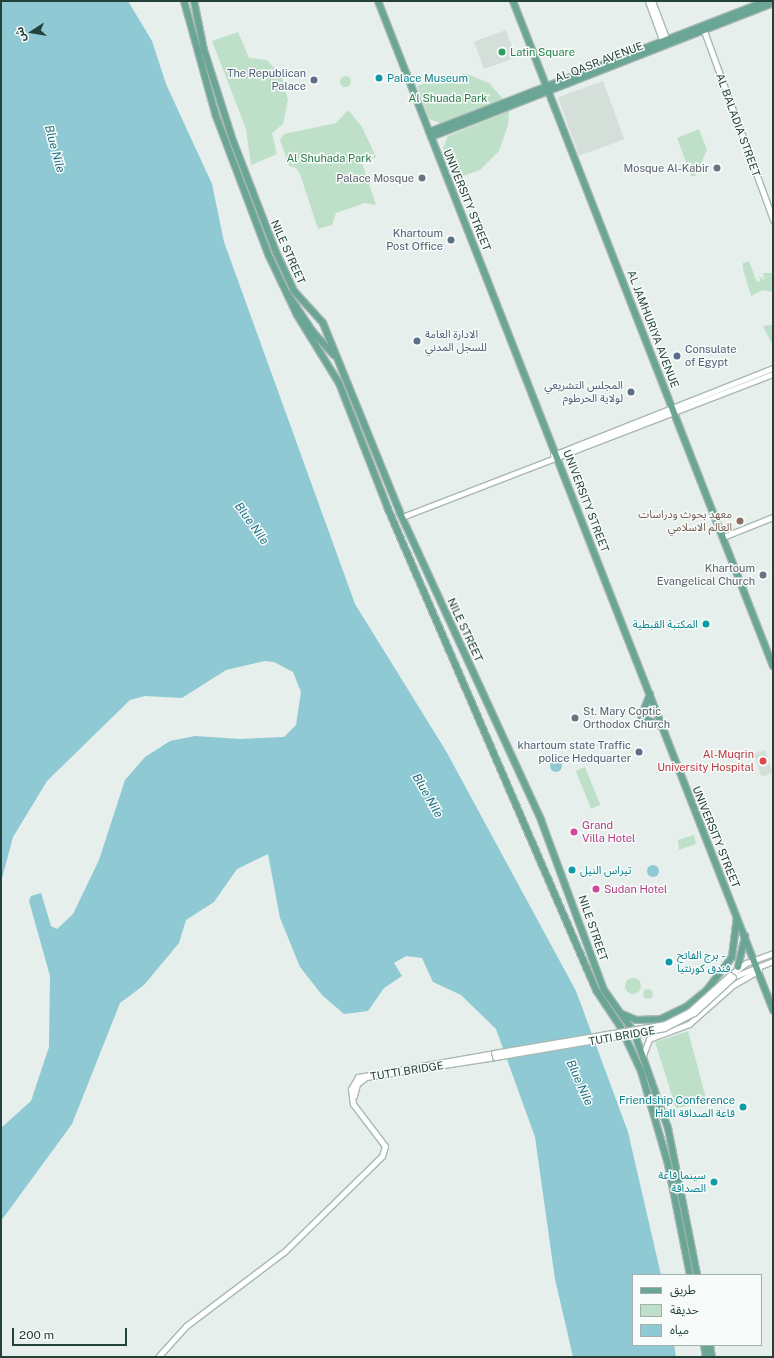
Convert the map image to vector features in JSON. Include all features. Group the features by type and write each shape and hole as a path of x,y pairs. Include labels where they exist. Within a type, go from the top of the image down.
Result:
{"main road":[{"name":"UNIVERSITY STREET","path":"378,1 736,914 756,960 773,1010"},
{"name":"AL JAMHURIYA AVENUE","path":"513,1 773,666"},
{"name":"AL QASR AVENUE","path":"430,134 666,43 767,1"},
{"path":"184,3 195,3"},
{"name":"NILE STREET","path":"184,3 192,36 224,141 270,258 286,294 332,369 371,467 596,990 633,1053 660,1130 690,1274"},
{"name":"NILE STREET","path":"195,3 201,38 241,167 277,254 294,291 323,322 401,515 541,820 603,986 619,1013 634,1032 668,1128 689,1224 697,1274"},
{"name":"AL QASR AVENUE","path":"666,43 704,31 773,3"},
{"path":"192,36 201,38"},
{"path":"270,258 277,254"},
{"path":"286,294 291,295 313,332 338,359"},
{"path":"371,467 373,462 381,466"},
{"path":"650,694 641,717 663,727"},
{"path":"619,1013 646,1020 672,1015 706,991 727,965 736,943 736,914"},
{"path":"736,969 745,934"},
{"path":"660,1130 668,1128"},
{"path":"681,1226 689,1224"},
{"path":"704,1346 706,1357"},
{"path":"710,1346 712,1357"}],"street":[{"path":"648,1 666,43"},
{"path":"652,1 666,43"},
{"name":"AL BALADIA STREET","path":"704,31 773,220"},
{"path":"401,515 757,377 773,368"},
{"path":"757,377 773,374"},
{"path":"723,537 773,517"},
{"path":"727,965 736,969 773,953"},
{"path":"642,1055 649,1039 689,1024 733,985 759,968 773,961"},
{"path":"731,976 759,968"},
{"name":"TUTI BRIDGE","path":"372,1074 660,1025 690,1011 731,976 736,969"},
{"name":"TUTTI BRIDGE","path":"158,1357 186,1326 284,1252 373,1166 385,1152 385,1146 357,1110 351,1098 352,1086 358,1077 372,1074"}],"shaded area":[{"path":"506,30 516,57 484,69 474,42"},
{"path":"603,81 624,139 579,156 558,97"},
{"name":"Al-Muqrin University Hospital","path":"765,750 773,773 761,777 754,754"}],"green space":[{"path":"238,32 249,58 267,60 282,77 288,100 283,124 272,133 277,154 251,165 246,129 212,41"},
{"name":"Al Shuada Park","path":"467,74 489,83 505,101 443,124 429,119 417,86 443,76"},
{"path":"343,76 347,76 349,77 349,85 343,86 340,83 340,79"},
{"name":"Al Shuhada Park","path":"348,110 362,127 376,157 362,163 376,205 365,203 336,213 332,225 318,229 300,174 296,168 289,166 280,140 284,134 336,123"},
{"name":"Al Shuada Park","path":"509,111 508,125 499,151 480,170 455,179 443,148 448,136"},
{"path":"699,129 707,150 695,176 691,176 677,138"},
{"path":"749,261 757,282 761,281 758,275 764,280 763,273 773,273 773,292 762,290 751,296 743,269 743,263"},
{"path":"773,325 773,344 772,344 763,326"},
{"path":"585,767 600,805 591,809 576,771"},
{"path":"694,835 696,844 679,850 678,840"},
{"path":"633,978 639,980 641,986 639,992 633,994 627,992 625,986 627,980"},
{"path":"646,989 650,989 652,990 652,998 646,999 643,996 643,992"},
{"path":"688,1031 707,1102 676,1108 655,1042"}],"water":[{"name":"Blue Nile","path":"1,1 128,1 152,41 166,84 212,184 224,242 355,604 446,751 576,991 628,1132 661,1274 632,1274 632,1346 674,1346 676,1357 573,1357 555,1279 535,1137 496,1029 461,995 433,982 422,958 406,956 394,963 402,976 384,988 368,1011 344,1014 322,995 300,967 280,918 268,854 237,869 214,902 186,920 179,943 144,985 120,1003 72,1124 1,1221 1,1128 31,1101 49,1047 50,976 29,901 31,896 41,893 51,926 57,929 73,914 99,860 125,780 145,757 170,741 195,736 240,739 284,737 296,725 301,692 293,672 274,662 265,661 226,670 182,698 145,696 130,700 47,781 13,837 1,882"},
{"path":"554,760 558,760 562,766 558,772 554,772 550,768 550,764"},
{"path":"651,865 655,865 659,871 655,877 651,877 647,873 647,869"}],"place":[{"name":"Latin Square","path":"502,52"},
{"name":"Palace Museum","path":"379,78"},
{"name":"The Republican Palace","path":"314,80"},
{"name":"Mosque Al-Kabir","path":"717,168"},
{"name":"Palace Mosque","path":"422,178"},
{"name":"Khartoum Post Office","path":"451,240"},
{"name":"الادارة العامة للسجل المدني","path":"417,341"},
{"name":"Consulate of Egypt","path":"677,356"},
{"name":"المجلس التشريعي لولاية الخرطوم","path":"631,392"},
{"name":"معهد بحوث ودراسات العالم الاسلامي","path":"740,521"},
{"name":"Khartoum Evangelical Church","path":"763,575"},
{"name":"المكتبة القبطية","path":"706,624"},
{"name":"St. Mary Coptic Orthodox Church","path":"575,718"},
{"name":"khartoum state Traffic police Hedquarter","path":"639,752"},
{"name":"Al-Muqrin University Hospital","path":"763,761"},
{"name":"Grand Villa Hotel","path":"574,832"},
{"name":"تيراس النيل","path":"572,870"},
{"name":"Sudan Hotel","path":"596,889"},
{"name":"برج الفاتح - فندق كورنثيا","path":"669,962"},
{"name":"Friendship Conference Hall قاعة الصداقة","path":"743,1107"},
{"name":"سينما قاعة الصداقة","path":"714,1182"}]}
